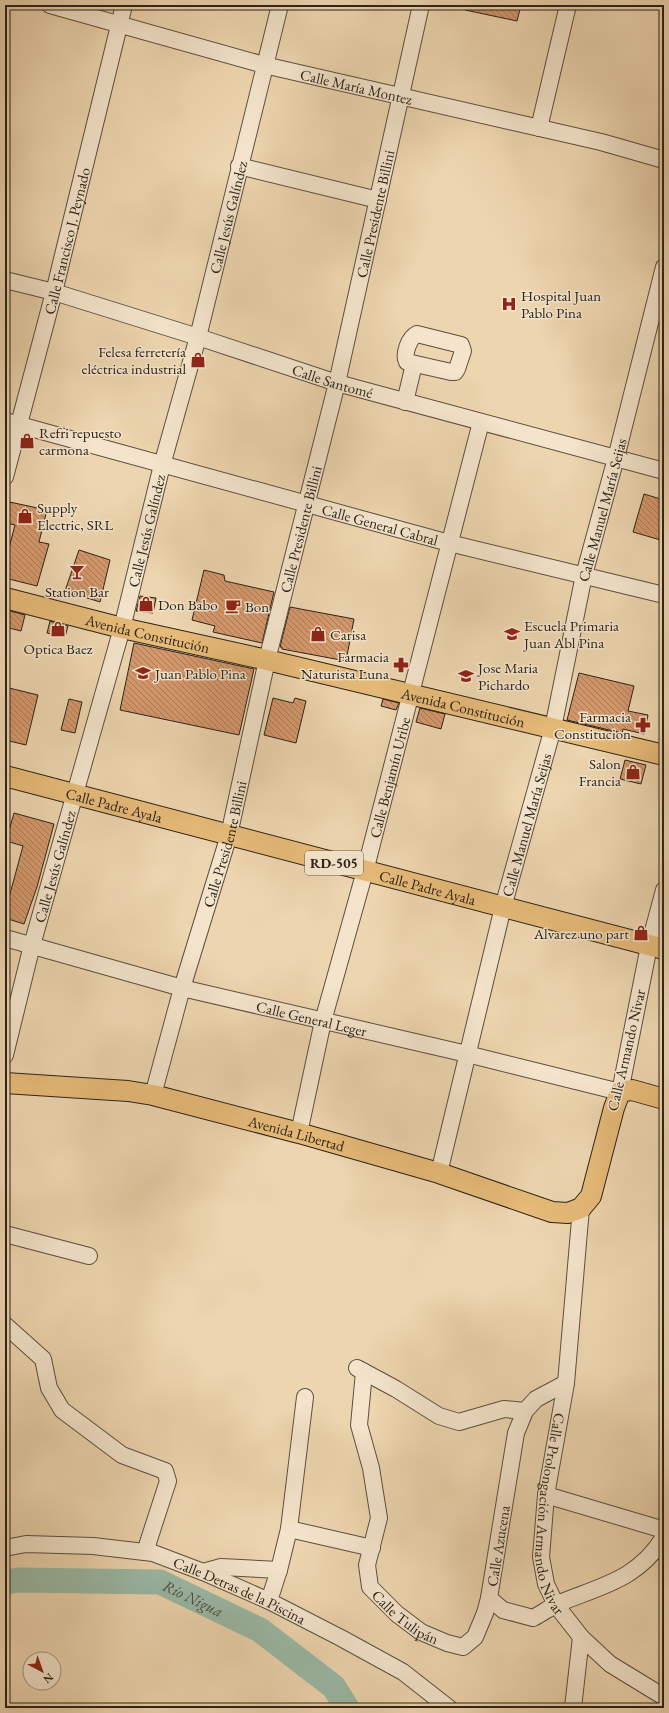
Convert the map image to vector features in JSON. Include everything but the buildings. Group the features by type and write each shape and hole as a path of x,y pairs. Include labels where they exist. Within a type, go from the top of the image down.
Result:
{"main road":[{"name":"Avenida Constitución","path":"5,598 122,628 267,660 664,755"},
{"name":"Calle Padre Ayala","path":"5,776 76,793 656,948"},
{"name":"Avenida Libertad","path":"5,1083 128,1091 153,1095 299,1133 439,1173 552,1212 568,1213 582,1208"},
{"path":"620,1092 632,1090 664,1099"},
{"name":"Calle Armando Nivar","path":"582,1208 591,1196 614,1108 620,1092"}],"street":[{"name":"Calle María Montez","path":"50,5 264,64 601,142 664,160"},
{"name":"Calle Francisco J. Peynado","path":"5,477 12,423 54,292 118,24 124,5"},
{"name":"Calle Jesús Galíndez","path":"5,1055 32,945 122,628 162,465 198,337 264,64 280,5"},
{"name":"Calle Presidente Billini","path":"153,1095 182,988 229,835 267,660 337,383 421,5"},
{"path":"539,128 568,5"},
{"path":"239,166 378,200"},
{"name":"Calle Manuel María Seijas","path":"439,1173 503,907 553,728 584,575 616,458 664,267"},
{"name":"Calle Santomé","path":"5,280 54,292 198,337 337,383 664,471"},
{"path":"405,402 414,364"},
{"name":"Calle Benjamín Uribe","path":"299,1133 323,1021 365,871 481,422"},
{"name":"Calle General Cabral","path":"12,423 449,544 664,595"},
{"name":"Calle Armando Nivar","path":"620,1092 656,948 664,890"},
{"name":"Calle General Leger","path":"5,938 182,988 467,1054 620,1092"},
{"name":"Calle Prolongación Armando Nivar","path":"582,1208 566,1383 546,1495 541,1557 546,1584 556,1605 581,1637 610,1664 664,1697"},
{"path":"5,1234 89,1256"},
{"path":"5,1325 43,1359 49,1388 62,1410 122,1455 165,1471 168,1481 145,1552"},
{"name":"Calle Tulipán","path":"489,1598 475,1638 463,1647 422,1632 397,1614 370,1587 367,1565 379,1518 371,1468 359,1425 360,1369 396,1389 439,1416 459,1422 504,1409 525,1411"},
{"name":"Calle Azucena","path":"566,1383 536,1399 525,1411 516,1433 489,1598 503,1610 533,1618 556,1605 600,1589 636,1570 659,1545 664,1537"},
{"path":"269,1600 279,1570 289,1529 305,1397"},
{"path":"546,1495 664,1530"},
{"path":"289,1529 372,1548"},
{"name":"Calle Detras de la Piscina","path":"6,1546 26,1544 93,1546 153,1553 269,1600 403,1672 449,1708"},
{"path":"203,1572 221,1567 279,1570"},
{"path":"574,1708 581,1637"}],"waterway":[{"name":"Río Nigua","path":"5,1582 19,1580 160,1582 260,1630 334,1687 347,1708"}],"place":[{"name":"Hospital Juan Pablo Pina","path":"509,304"},
{"name":"Felesa ferretería eléctrica industrial","path":"198,360"},
{"name":"Refri repuesto carmona","path":"27,441"},
{"name":"Supply Electric, SRL","path":"25,516"},
{"name":"Station Bar","path":"77,572"},
{"name":"Don Babo","path":"146,604"},
{"name":"Bon","path":"233,606"},
{"name":"Optica Baez","path":"58,629"},
{"name":"Carisa","path":"318,634"},
{"name":"Escuela Primaria Juan Abl Pina","path":"512,634"},
{"name":"Farmacia Naturista Luna","path":"401,665"},
{"name":"Juan Pablo Pina","path":"143,673"},
{"name":"Jose Maria Pichardo","path":"466,676"},
{"name":"Farmacia Constitucion","path":"643,725"},
{"name":"Salon Francia","path":"633,772"},
{"name":"Alvarez uno part","path":"641,933"}]}
